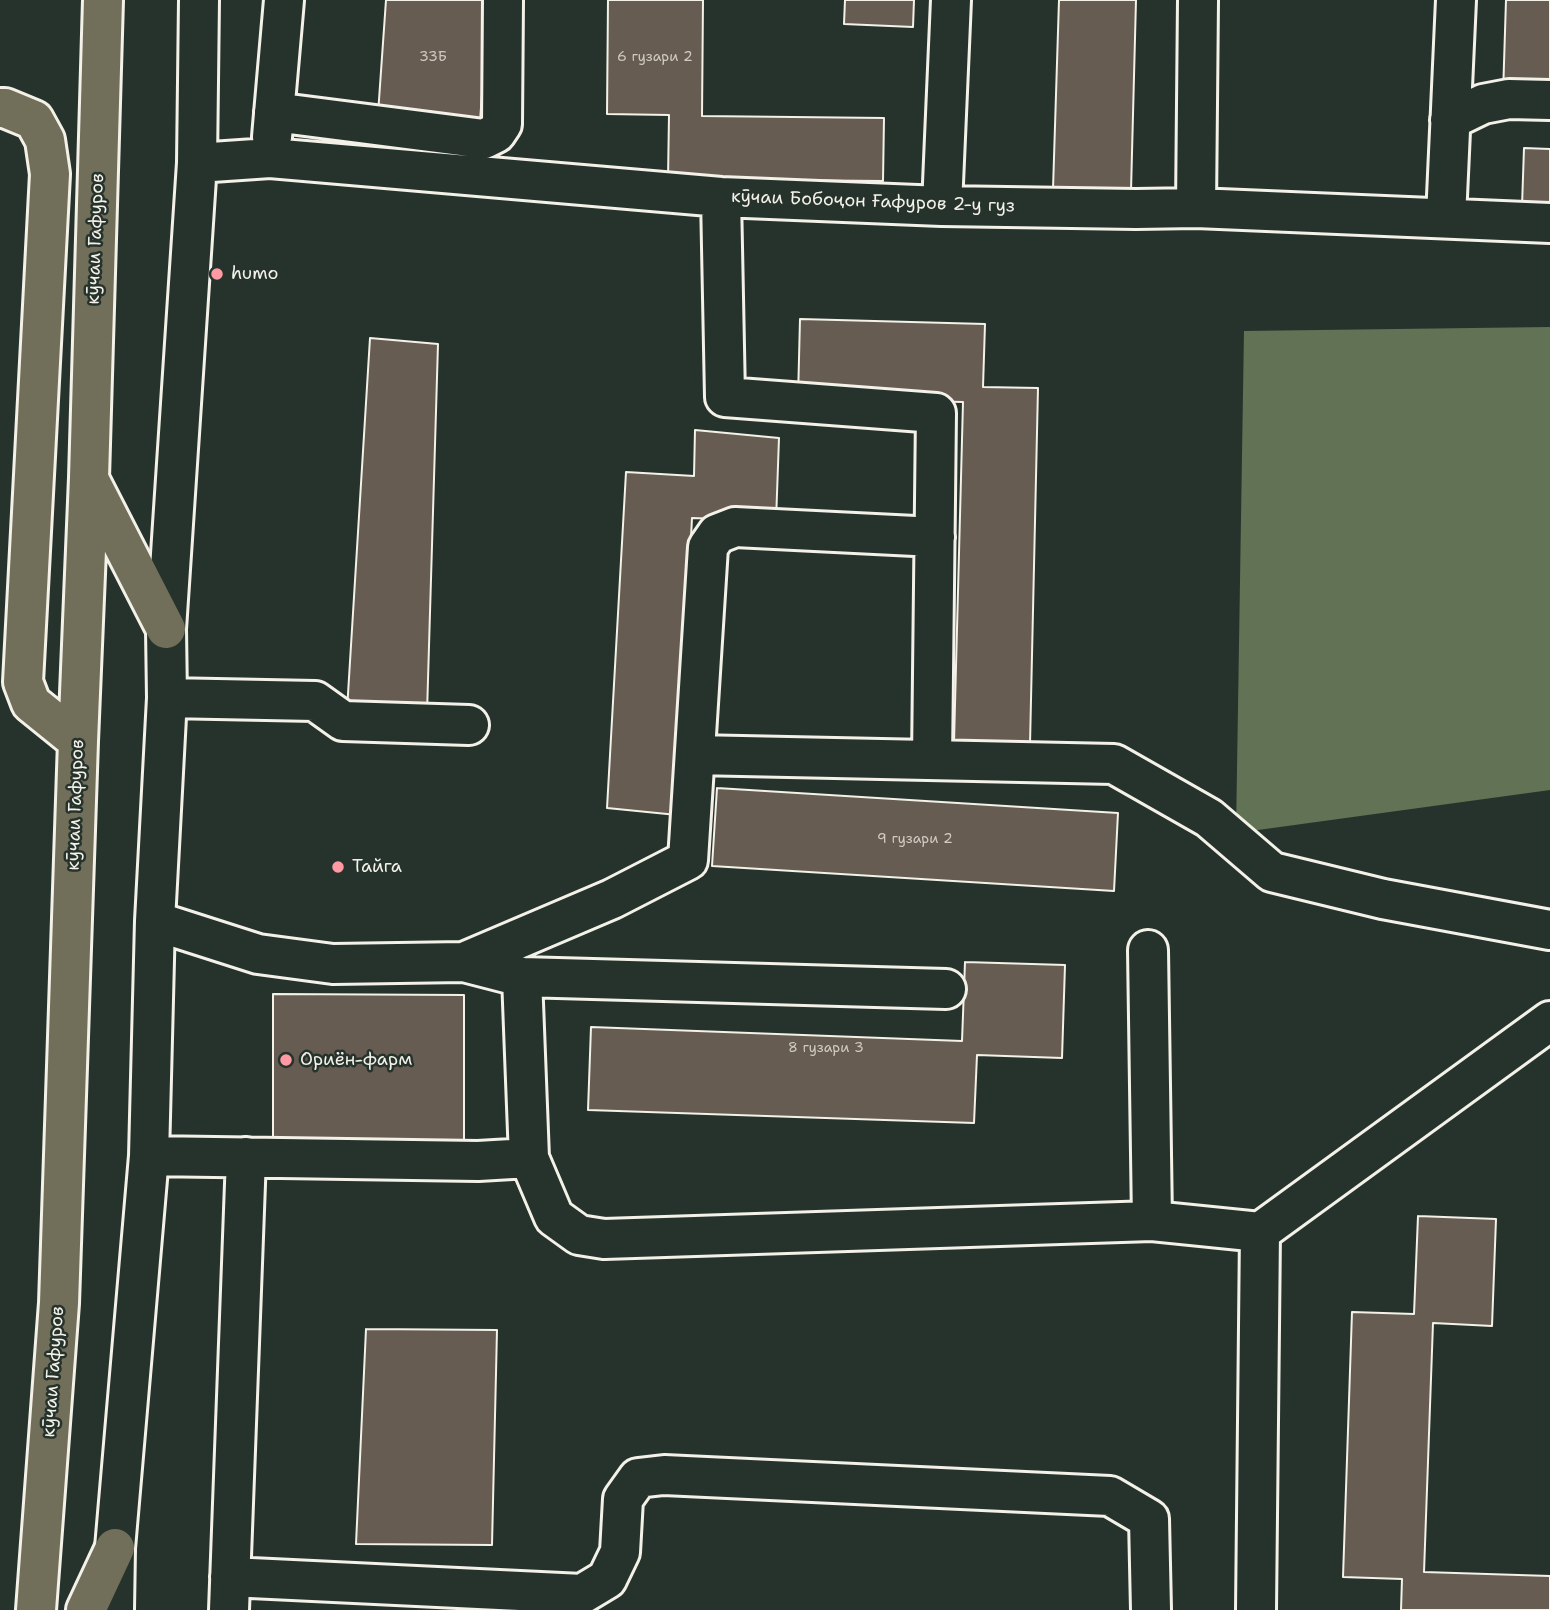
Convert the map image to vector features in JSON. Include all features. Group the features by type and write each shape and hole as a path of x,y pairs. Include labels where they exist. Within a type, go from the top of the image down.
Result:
{"main road":[{"name":"кӯчаи Гафуров","path":"35,1605 59,1303 89,478 103,0"},
{"path":"0,108 34,120 45,140 50,174 23,682 32,703 78,741"},
{"path":"89,478 166,629"},
{"path":"86,1610 115,1548"}],"street":[{"path":"114,1610 115,1548 149,1156 155,921 167,698 166,629 197,163 199,0"},
{"path":"270,158 284,0"},
{"path":"274,111 484,139 496,133 502,124 503,0"},
{"path":"942,206 951,0"},
{"path":"1196,208 1198,0"},
{"path":"1446,218 1457,0"},
{"path":"1450,120 1483,104 1509,99 1550,100"},
{"name":"кӯчаи Бобоҷон Ғафуров 2-у гуз","path":"197,163 270,158 721,197 942,206 1196,208 1550,223"},
{"path":"721,197 725,397 936,413 932,760"},
{"path":"464,962 612,899 688,860 708,547 717,534 735,527 935,537"},
{"path":"167,698 316,701 343,721 469,725"},
{"path":"695,755 1115,764 1209,818 1272,872 1383,899 1550,930"},
{"path":"155,921 258,954 333,964 464,962 522,977 946,989"},
{"path":"1148,950 1152,1221"},
{"path":"522,977 529,1158 554,1217 579,1235 604,1239 1152,1221 1260,1232 1550,1021"},
{"path":"149,1156 478,1161 529,1158"},
{"path":"246,1157 229,1594 582,1594 607,1579 620,1552 623,1499 638,1478 664,1475 1110,1496 1149,1519 1151,1610"},
{"path":"1256,1610 1260,1232"}],"green space":[{"path":"1550,327 1550,790 1236,833 1244,331"}],"building":[{"path":"386,0 489,0 480,121 378,114"},
{"path":"608,0 703,0 702,116 884,118 883,181 668,179 669,115 607,114"},
{"path":"845,0 914,0 913,27 844,24"},
{"path":"1059,0 1136,0 1131,191 1053,189"},
{"path":"1506,0 1550,0 1550,96 1503,95"},
{"path":"1524,148 1550,149 1550,207 1522,206"},
{"path":"800,319 985,324 983,387 1038,388 1030,744 954,742 963,402 798,398"},
{"path":"370,338 438,344 427,713 347,710"},
{"path":"695,430 779,438 776,521 692,518 677,815 607,808 626,472 694,476"},
{"path":"717,788 1118,813 1114,891 712,866"},
{"path":"965,962 1065,965 1062,1058 977,1055 974,1123 588,1110 591,1027 962,1041"},
{"path":"273,994 464,995 464,1148 273,1148"},
{"path":"1418,1216 1496,1219 1492,1326 1433,1323 1424,1572 1550,1576 1550,1610 1401,1610 1402,1579 1343,1577 1352,1312 1414,1314"},
{"path":"366,1329 497,1330 492,1545 356,1544"}],"place":[{"name":"humo","path":"217,274"},
{"name":"Тайга","path":"338,867"},
{"name":"Ориён-фарм","path":"286,1060"}]}
